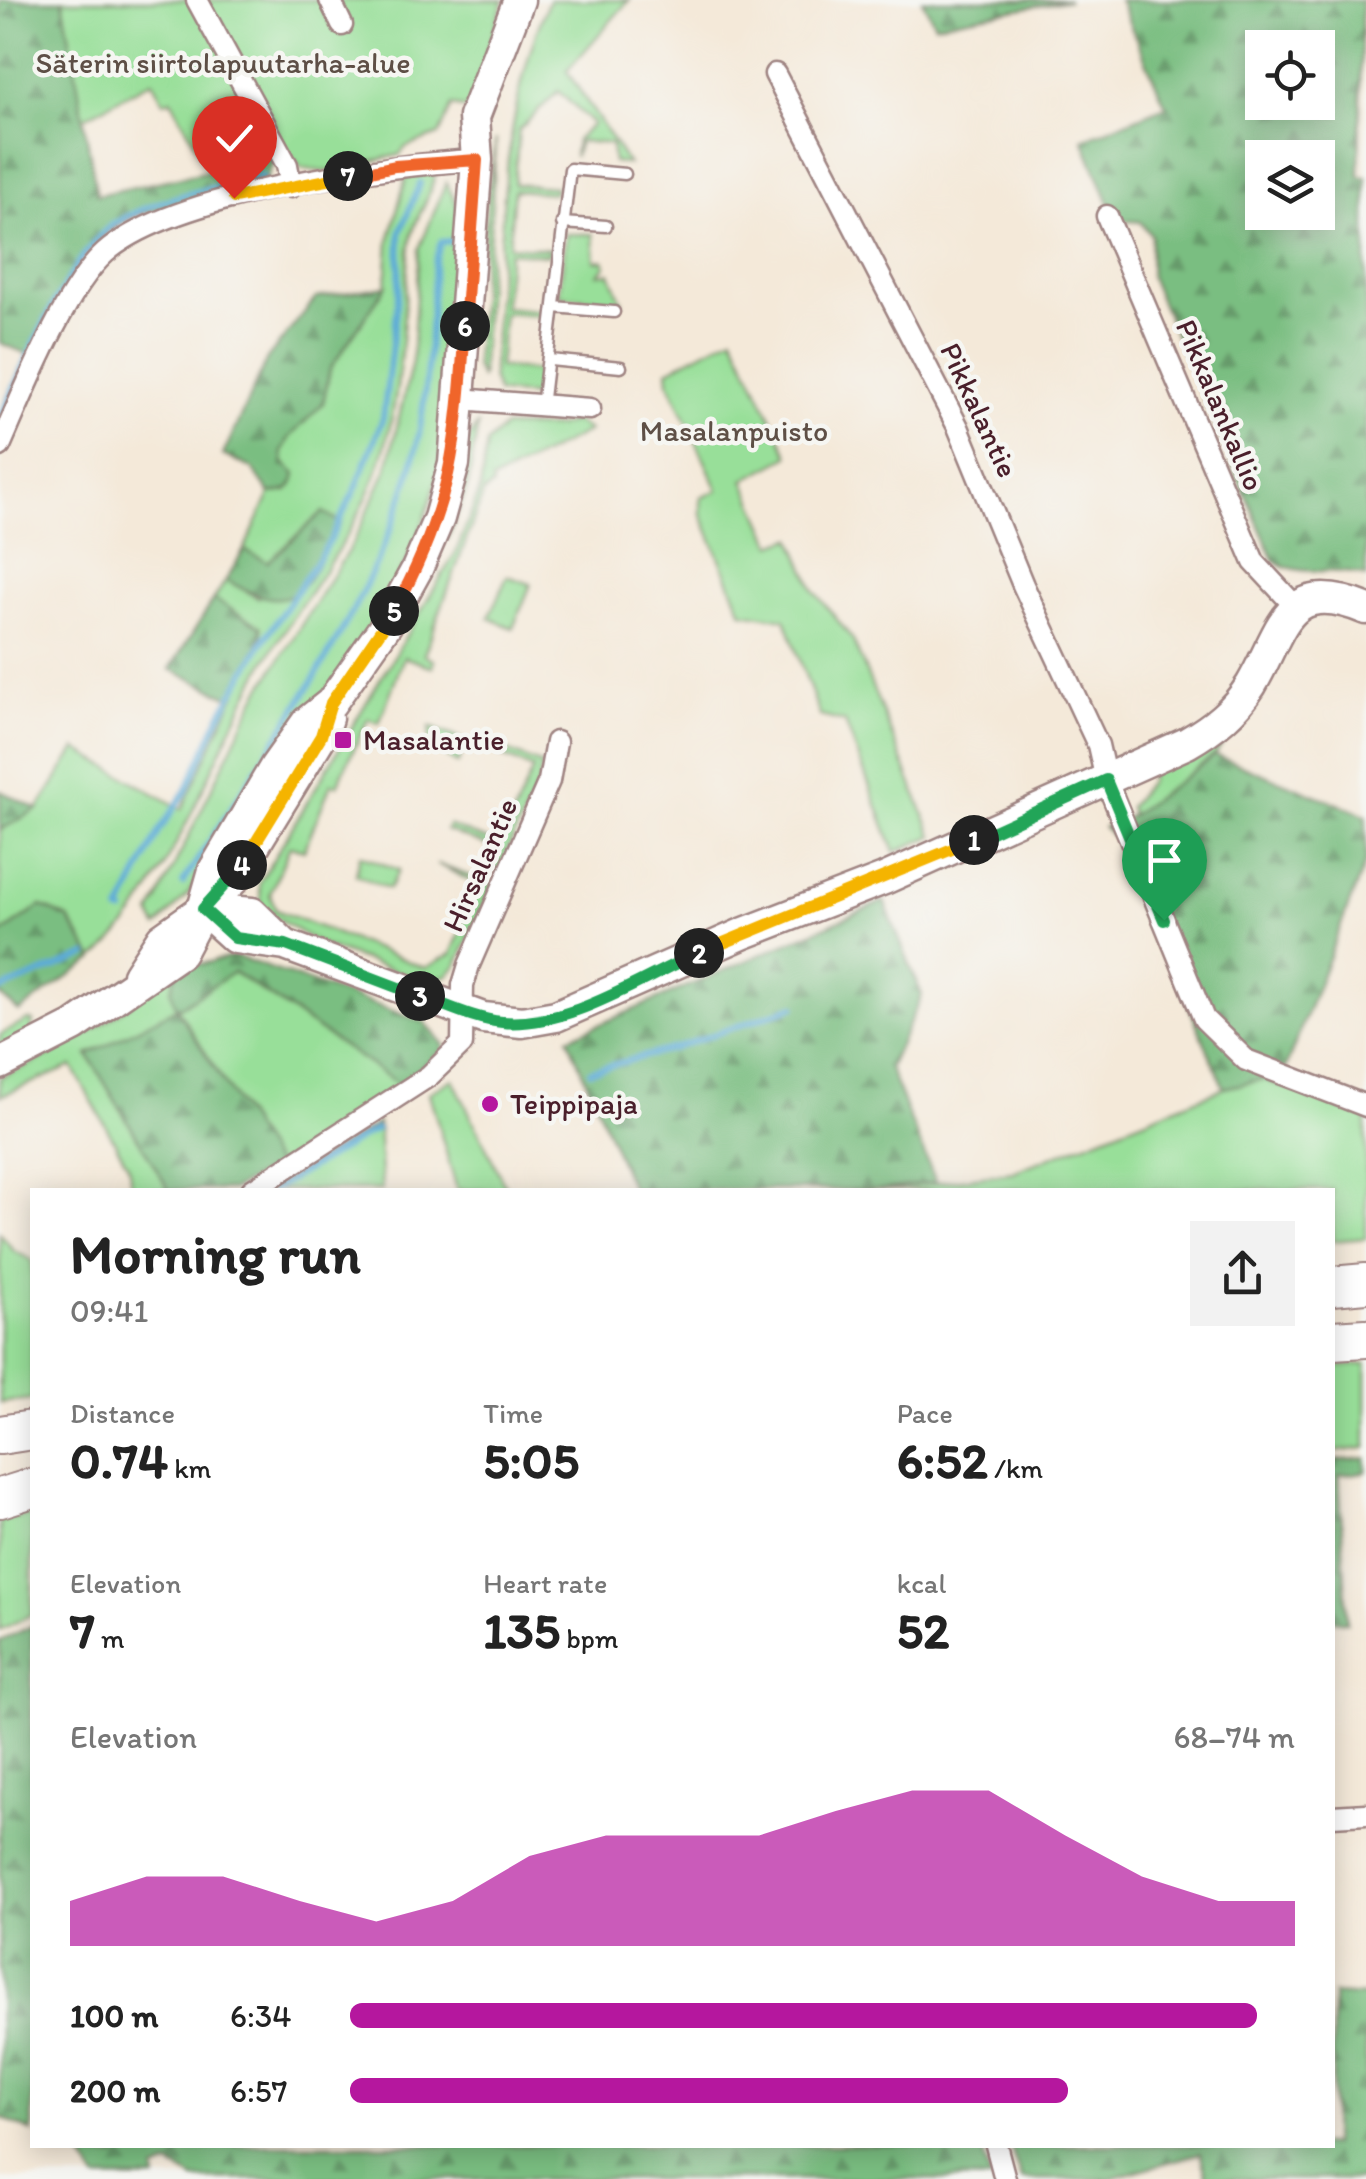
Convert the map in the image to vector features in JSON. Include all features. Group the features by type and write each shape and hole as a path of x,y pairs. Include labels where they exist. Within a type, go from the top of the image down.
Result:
{"highway":[{"path":"1335,1286 1366,1283"},
{"path":"1335,1340 1366,1338"},
{"path":"0,1435 30,1430"},
{"path":"0,1488 30,1486"},
{"path":"0,1498 30,1487"}],"street":[{"path":"197,0 286,165 291,188"},
{"path":"330,0 342,25"},
{"path":"0,1064 74,1026 180,952 203,909 214,870 275,767 308,722 331,703 386,626 439,518 454,464 460,399 477,160 474,117 519,0"},
{"name":"Pikkalantie","path":"774,74 958,426 1023,585 1098,745 1106,780 1204,1019 1246,1060 1366,1106"},
{"path":"0,446 69,305 103,254 134,233 184,210 395,166 477,160"},
{"name":"Pikkalankallio","path":"1107,216 1254,562 1295,606"},
{"path":"460,399 590,409"},
{"path":"203,909 252,913 286,945 464,1012 501,1022 556,1016 742,934 884,880 1187,743 1232,710 1252,684 1277,626 1295,606 1336,599 1366,609"},
{"name":"Hirsalantie","path":"255,1188 453,1057 462,1044 463,985 469,965 549,781 556,742"},
{"path":"1335,1816 1366,1814"},
{"path":"997,2148 1005,2179"}],"lane":[{"path":"542,408 570,169 625,174"},
{"path":"562,222 606,226"},
{"path":"554,307 614,312"},
{"path":"550,360 621,366"}],"green space":[{"path":"0,0 63,0 97,195 219,169 222,173 263,150 276,154 266,180 139,215 119,225 102,239 74,274 30,355 0,343"},
{"name":"Säterin siirtolapuutarha-alue","path":"63,0 504,0 469,109 452,106 439,135 406,147 399,155 325,172 301,168 293,159 211,173 171,99 164,102 152,81 83,118"},
{"path":"549,0 629,0 567,71 628,164 613,162 611,144 579,141 574,157 576,140 593,124 558,91 519,130 514,184 555,187 554,193 514,190 509,246 550,249 549,255 509,252 504,307 545,311 544,316 504,313 499,367 540,371 538,396 498,393 492,378 511,138 532,44"},
{"path":"922,0 1069,0 935,24"},
{"path":"1119,0 1362,0 1359,176 1366,177 1366,577 1294,569 1274,560 1150,277 1151,235 1140,222 1119,220 1113,213 1083,139 1166,106"},
{"path":"496,139 481,379 475,365 487,202"},
{"path":"407,174 435,174 433,183 410,245 391,424 373,483 339,549 271,652 168,859 120,933 94,959 68,918 41,906 0,935 0,830 38,809 76,749 182,809 262,636 260,627 214,599 226,580 258,598 323,512 268,562 244,550 270,494 288,491 282,452 289,438 323,403 330,369 386,286 389,241"},
{"path":"446,183 458,206 451,382 435,485 417,539 361,644 189,893 157,927 151,914 256,697 353,543 387,469 412,362 419,249"},
{"path":"566,234 593,234 595,261 604,260 606,266 598,274 610,273 622,302 559,296"},
{"path":"386,286 330,369 323,403 289,438 282,452 284,463 296,474 293,484 270,494 252,468 223,455 267,359 316,298"},
{"name":"Masalanpuisto","path":"733,336 789,456 744,480 773,545 792,538 814,590 853,640 933,836 895,852 845,722 820,716 785,619 742,612 701,513 701,498 718,490 669,382 668,370"},
{"path":"574,421 589,431 492,481 493,486 484,492 424,655 434,660 432,667 404,657 379,723 368,719 337,785 331,784 304,850 290,846 270,894 276,910 425,968 451,954 480,886 437,864 486,882 492,885 457,965 448,975 427,982 321,945 262,909 259,883 456,552 480,490 487,443 504,427 557,427"},
{"path":"478,424 468,485 448,539 441,536 468,439"},
{"path":"323,512 341,523 298,591 271,598 226,580 244,550 268,562"},
{"path":"507,576 531,584 513,628 489,618"},
{"path":"214,599 261,627 262,636 233,699 170,669"},
{"path":"430,727 461,739 456,754 461,757 458,764 429,745"},
{"path":"1231,731 1215,755 1131,816 1129,807 1150,780 1149,772 1186,760"},
{"path":"493,745 542,765 539,782 498,871 492,868 498,850 446,830 448,825 500,845 533,769 490,751"},
{"path":"1215,755 1366,815 1366,861 1279,1085 1264,1079 1224,1088 1119,842 1104,827 1131,816"},
{"path":"0,791 38,809 0,830"},
{"path":"360,855 399,870 389,889 356,875"},
{"path":"884,901 922,995 889,1068 936,1182 895,1188 631,1188 568,1038"},
{"path":"41,906 68,918 94,959 19,1012 0,995 0,935"},
{"path":"235,956 425,1022 444,1045 443,1050 400,1085 234,972 177,1009 277,1166 236,1188 168,1188 88,1055 176,1008 171,990 179,962 202,964"},
{"path":"174,968 233,972 400,1085 277,1166 177,1008 88,1055 168,1188 131,1188 129,1167 72,1066 0,1096 0,1077 48,1056 134,1001"},
{"path":"33,1021 31,1032 0,1050 0,1035"},
{"path":"453,1079 506,1188 456,1188 429,1093"},
{"path":"1264,1079 1366,1115 1366,1238 1335,1241 1335,1188 896,1188 1013,1172 1224,1088"},
{"path":"378,1123 382,1188 270,1188"},
{"path":"0,1233 14,1251 30,1259 30,1399 0,1403"},
{"path":"1366,1364 1366,1448 1335,1452 1335,1367"},
{"path":"1366,1458 1366,1472 1339,1475 1347,1622 1335,1620 1335,1461"},
{"path":"30,1514 30,1615 0,1630 0,1521"},
{"path":"30,1627 30,2131 0,2117 0,1641"},
{"path":"1335,1994 1366,1996 1366,2179 1207,2179 1200,2153 1108,2179 1021,2179 1011,2148 1335,2148"},
{"path":"109,2148 981,2148 991,2179 195,2179 169,2165 155,2171 156,2179 97,2179 82,2156 116,2157"}],"waterway":[{"path":"2,414 66,283 99,237 115,223 149,206 262,176"},
{"path":"124,912 120,912 160,830 186,791 220,716 262,643 328,544 356,488 383,418 399,287 400,233 420,183"},
{"path":"183,883 322,665 384,547 406,488 420,429 435,262 441,242 452,241"},
{"path":"0,990 87,955"},
{"path":"590,1071 675,1048 795,1006"},
{"path":"276,1188 376,1129"}],"place":[{"name":"Masalantie","path":"343,740"},
{"name":"Teippipaja","path":"490,1104"}],"route":[{"path":"234,198 395,166 477,160 454,464 439,518 386,626 331,703 321,736 233,880 203,909 235,938 286,945 483,1018 522,1022 556,1016 742,934 884,880 1106,780 1164,920"}]}
